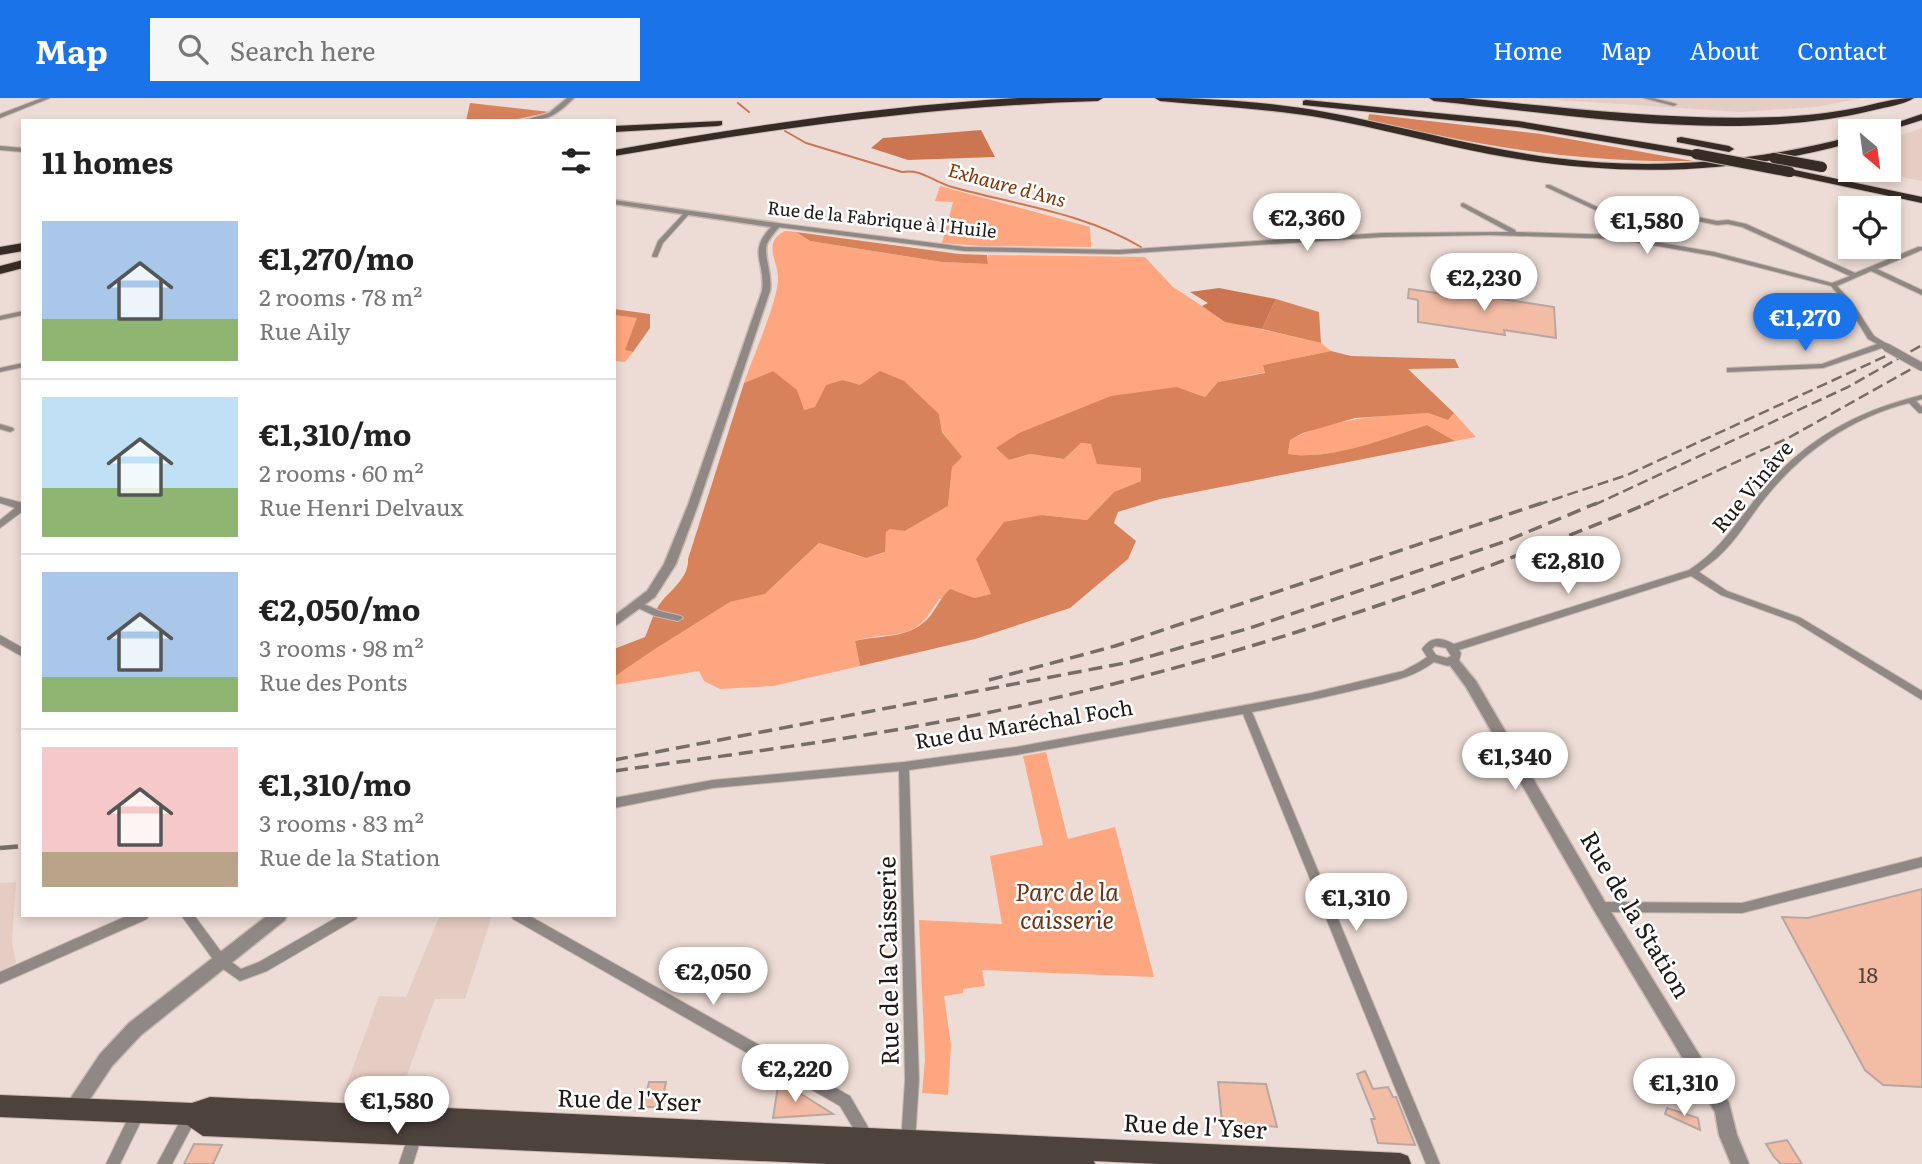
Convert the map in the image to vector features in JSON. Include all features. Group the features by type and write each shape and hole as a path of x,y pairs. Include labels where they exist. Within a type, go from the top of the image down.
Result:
{"highway":[{"path":"897,99 909,98"},
{"path":"616,153 794,122 900,109 1098,98"},
{"path":"1160,98 1301,112 1516,156 1609,166 1672,167 1758,161 1838,143"},
{"path":"1201,98 1324,104 1452,116 1583,134 1790,172 1922,200"},
{"path":"1430,100 1637,116 1747,120 1825,115 1909,98"},
{"path":"1430,100 1621,129"},
{"path":"1901,124 1922,117"},
{"path":"616,141 731,121"},
{"path":"616,129 718,123"},
{"path":"1646,134 1922,188"},
{"path":"0,251 21,247"},
{"path":"0,269 21,264"}],"main road":[{"name":"Rue de l'Yser","path":"0,1106 192,1114 203,1125 418,1126 716,1147 869,1152 907,1149 1400,1164"},
{"name":"Rue de l'Yser","path":"907,1149 1084,1164"}],"street":[{"path":"0,116 47,98"},
{"path":"534,119 551,115 571,98"},
{"path":"1646,98 1674,104"},
{"path":"0,148 21,150"},
{"path":"1548,186 1608,214 1624,238"},
{"name":"Rue de la Fabrique à l'Huile","path":"616,202 965,249 1119,252 1382,235 1516,233 1624,238 1714,254 1833,285"},
{"path":"1463,205 1516,233"},
{"path":"1608,214 1629,205 1717,223 1744,225 1778,238 1854,275"},
{"path":"655,257 660,242 688,212"},
{"path":"616,622 639,605 665,573 693,505 768,284 760,254 762,244 777,225"},
{"path":"1920,248 1833,285 1850,303 1871,337 1922,367"},
{"path":"1909,253 1922,258"},
{"path":"1872,269 1922,293"},
{"path":"0,318 21,313"},
{"path":"1730,370 1823,366 1884,346"},
{"path":"0,370 21,365"},
{"name":"Rue Vinâve","path":"1453,654 1692,572 1723,550 1763,495 1807,449 1863,415 1922,397"},
{"path":"1910,399 1922,411"},
{"path":"1,421 10,430"},
{"path":"0,500 21,507"},
{"path":"0,525 21,508"},
{"path":"1692,572 1724,593 1798,620 1922,696"},
{"path":"639,605 658,614 678,618"},
{"path":"0,639 21,652"},
{"name":"Rue du Maréchal Foch","path":"616,803 713,784 904,766 1016,751 1370,684 1405,674 1433,658 1427,649 1433,642 1444,643 1453,654"},
{"path":"1433,658 1443,662 1453,654"},
{"name":"Rue de la Station","path":"1453,654 1600,907 1723,1109 1728,1135 1740,1164"},
{"path":"1246,709 1433,1164"},
{"name":"Rue de la Caisserie","path":"904,766 912,1041 907,1149"},
{"path":"1600,907 1742,908 1922,862"},
{"path":"0,978 138,917"},
{"path":"188,917 221,961 240,975 262,967 349,917"},
{"path":"74,1108 106,1060 135,1029 277,917"},
{"path":"521,917 845,1101 869,1152"},
{"path":"113,1164 139,1112"},
{"path":"164,1164 192,1114"},
{"path":"406,1164 418,1126"}],"shaded area":[{"path":"1529,98 1864,98 1816,107 1740,112"},
{"path":"470,103 550,112 518,119 466,119"},
{"path":"1369,114 1541,134 1693,161 1610,159 1529,151 1450,138 1368,120"},
{"path":"1922,128 1922,181 1901,177 1901,135"},
{"path":"981,130 995,157 908,160 871,148 883,138"},
{"path":"796,232 959,254 987,255 988,264 942,262 810,241"},
{"path":"1219,288 1276,299 1262,329 1225,322 1202,306 1208,303 1190,292"},
{"path":"1276,299 1319,312 1321,343 1262,329"},
{"path":"616,309 650,314 650,328 633,352 625,350 637,318 616,315"},
{"path":"1331,351 1351,356 1455,359 1459,368 1408,369 1454,413 1448,420 1428,413 1355,418 1303,433 1290,440 1288,454 1339,451 1427,425 1455,441 1160,499 1118,512 1114,523 1136,541 1128,559 1070,608 975,639 860,666 855,641 899,634 916,628 927,620 950,589 974,598 991,594 976,559 1004,522 1042,515 1087,520 1114,492 1141,481 1141,468 1097,464 1091,444 1081,443 1064,459 1030,454 1009,460 996,448 1019,433 1111,396 1177,387 1205,397 1218,382 1265,373 1263,365"},
{"path":"773,371 797,390 804,410 815,407 826,385 843,380 860,385 880,371 904,381 939,414 942,432 962,457 952,467 948,506 905,531 890,529 886,532 885,552 866,558 819,543 765,594 730,602 616,676 616,648 645,637 654,613 686,571 744,383"},
{"path":"16,882 12,942 16,963 0,972 0,883"},
{"path":"439,917 492,917 465,999 435,999 401,1091 344,1092 379,996 406,997"}],"green space":[{"path":"940,186 1090,227 1091,247 942,243 953,202 935,201"},
{"path":"785,231 796,232 810,241 942,262 988,264 988,255 1145,257 1173,287 1225,321 1321,343 1331,351 1263,365 1266,372 1218,382 1205,397 1177,387 996,448 1009,460 1030,454 1064,459 1081,443 1091,444 1141,468 1141,481 1114,492 1087,520 1042,515 991,594 974,598 939,599 929,614 912,630 855,641 860,666 773,686 720,689 704,681 699,671 616,685 616,676 730,602 765,594 819,543 865,558 884,553 886,532 891,528 905,531 948,506 952,467 961,457 942,431 939,414 843,380 815,408 803,410 773,371 744,383 777,289 778,273 773,247 778,236"},
{"path":"616,315 638,318 626,350 633,352 625,362 616,361"},
{"path":"1428,413 1448,420 1454,413 1476,437 1455,441 1427,425 1340,451 1288,454 1290,440 1323,426 1358,419"},
{"name":"Parc de la caisserie","path":"1046,752 1068,839 1115,827 1154,977 982,970 985,986 963,989 963,993 944,996 951,1045 948,1095 922,1093 925,1060 919,920 1002,924 990,856 1043,845 1023,756"}],"building":[{"path":"1409,289 1444,294 1444,290 1554,307 1556,338 1504,330 1505,335 1418,322 1418,300 1408,298"},
{"path":"1922,889 1922,1087 1883,1085 1865,1070 1782,917 1808,918"},
{"path":"1365,1071 1373,1089 1388,1087 1393,1097 1396,1097 1415,1145 1378,1143 1371,1119 1375,1119 1357,1074"},
{"path":"779,1080 833,1114 773,1118"},
{"path":"649,1082 666,1082 661,1107 643,1107"},
{"path":"1218,1082 1266,1084 1277,1127 1222,1122"},
{"path":"1667,1108 1698,1118 1700,1130 1665,1114"},
{"path":"1787,1140 1802,1164 1781,1164 1766,1144"},
{"path":"194,1144 222,1145 213,1164 184,1164"}],"waterway":[{"name":"Exhaure d'Ans","path":"738,103 749,112"},
{"name":"Exhaure d'Ans","path":"785,131 806,143 902,172 916,172 945,185 1072,217 1096,225 1141,247"}],"railway":[{"path":"1594,505 1848,387 1922,345"},
{"path":"1537,505 1627,475 1886,356"},
{"path":"1644,505 1790,437 1922,363"},
{"path":"989,680 1115,646 1542,503"},
{"path":"616,760 1130,662 1250,628 1506,541 1597,503"},
{"path":"616,771 931,724 1148,675 1317,626 1485,568 1649,503"},
{"path":"0,848 21,846"}]}
